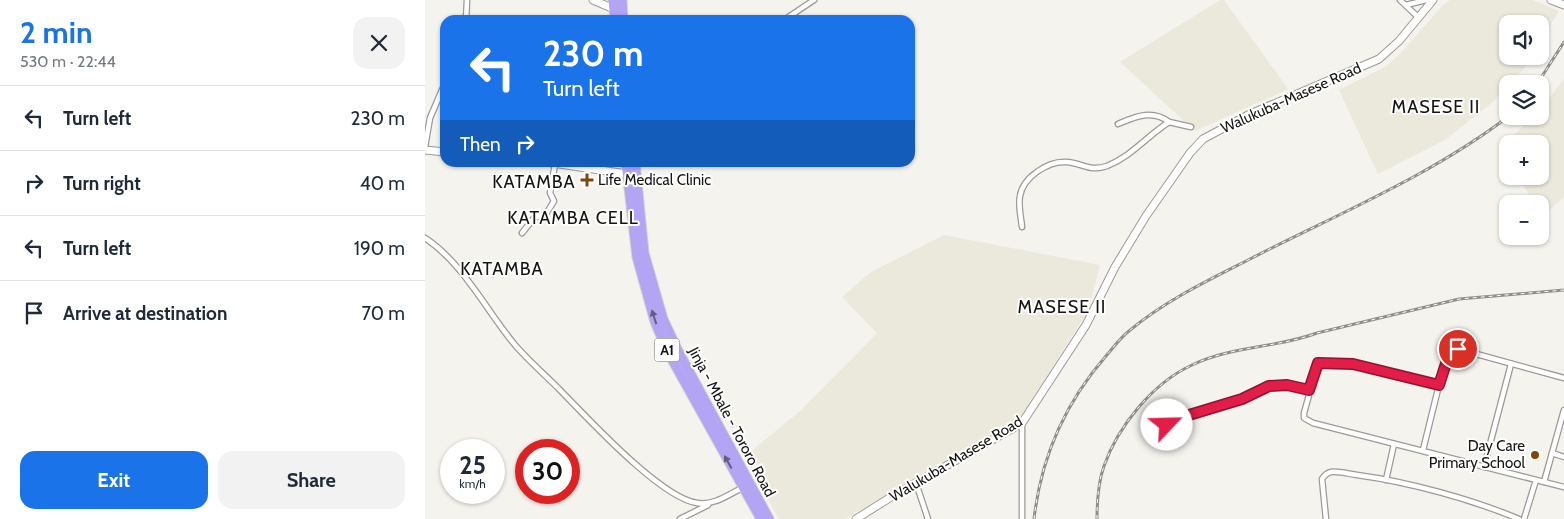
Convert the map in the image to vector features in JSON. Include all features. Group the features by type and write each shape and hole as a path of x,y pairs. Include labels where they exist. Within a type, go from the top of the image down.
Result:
{"highway":[{"path":"622,0 623,15"},
{"name":"Jinja - Mbale - Tororo Road","path":"626,167 637,257 655,322 668,352 742,488 761,519"},
{"name":"Jinja - Mbale - Tororo Road","path":"635,167 644,253 663,319 677,349 769,519"}],"street":[{"path":"466,15 467,0"},
{"path":"593,0 614,4"},
{"path":"792,15 814,0"},
{"path":"1400,0 1419,17"},
{"path":"1405,5 1426,0"},
{"name":"Walukuba-Masese Road","path":"856,519 916,482 1022,423 1086,325 1115,267 1142,223 1197,145 1215,131 1248,115 1379,59 1399,41 1433,0"},
{"path":"1551,0 1564,6"},
{"path":"440,95 430,118 425,148 440,151"},
{"path":"1118,124 1149,114 1163,117 1169,122 1191,127"},
{"path":"1022,227 1019,198 1021,192 1033,176 1043,168 1059,162 1067,162 1094,170 1105,166 1125,158 1157,129 1169,122"},
{"path":"522,233 534,218 546,214 554,201 550,192 554,167"},
{"path":"577,167 627,174"},
{"path":"425,238 449,258 515,345 621,451 677,497 697,504 709,504"},
{"path":"1423,450 1439,385 1449,354 1454,350 1564,378"},
{"path":"1439,385 1353,364 1318,363 1309,390 1304,418 1308,422 1564,487"},
{"path":"1484,467 1511,364"},
{"path":"1167,425 1189,415 1242,399 1269,386 1287,385 1309,390"},
{"path":"1544,482 1564,410"},
{"path":"1022,423 1022,519"},
{"path":"1386,480 1393,444"},
{"path":"1552,453 1564,457"},
{"path":"1326,519 1322,479 1325,475 1338,472 1386,480 1491,507 1519,519"},
{"path":"1524,519 1536,480"},
{"path":"916,482 928,519"},
{"path":"680,519 742,488"}],"shaded area":[{"path":"1220,0 1224,0 1288,89 1195,131 1120,62"},
{"path":"1450,0 1533,0 1559,11 1549,27 1549,15 1499,15 1499,65 1526,65 1524,69 1517,75 1499,75 1499,94 1494,101 1445,140 1378,174 1339,90 1387,66 1443,5"},
{"path":"1564,79 1564,197 1549,211 1549,195 1529,195 1523,185 1549,185 1549,135 1514,135 1524,125 1549,125 1549,98"},
{"path":"944,235 1100,265 1088,311 1018,421 936,465 845,519 779,519 744,457 800,411 877,333 842,297 871,272"}],"railway":[{"path":"1543,75 1564,42"},
{"path":"1034,519 1042,474 1057,432 1078,393 1091,374 1126,334 1143,320 1188,291 1384,193 1448,157 1499,123"},
{"path":"1097,519 1098,492 1102,472 1118,436 1151,394 1178,373 1192,365 1238,350 1286,342 1459,299 1564,290"}],"place":[{"name":"Life Medical Clinic","path":"587,180"},
{"name":"Day Care Primary School","path":"1535,455"}],"district":[{"name":"MASESE II","path":"1436,107"},
{"name":"KATAMBA","path":"534,182"},
{"name":"KATAMBA CELL","path":"573,218"},
{"name":"KATAMBA","path":"502,269"},
{"name":"MASESE II","path":"1062,307"}],"route":[{"path":"1167,425 1189,415 1242,399 1269,386 1279,384 1309,390 1318,363 1353,364 1439,385 1449,354 1458,349"}]}
